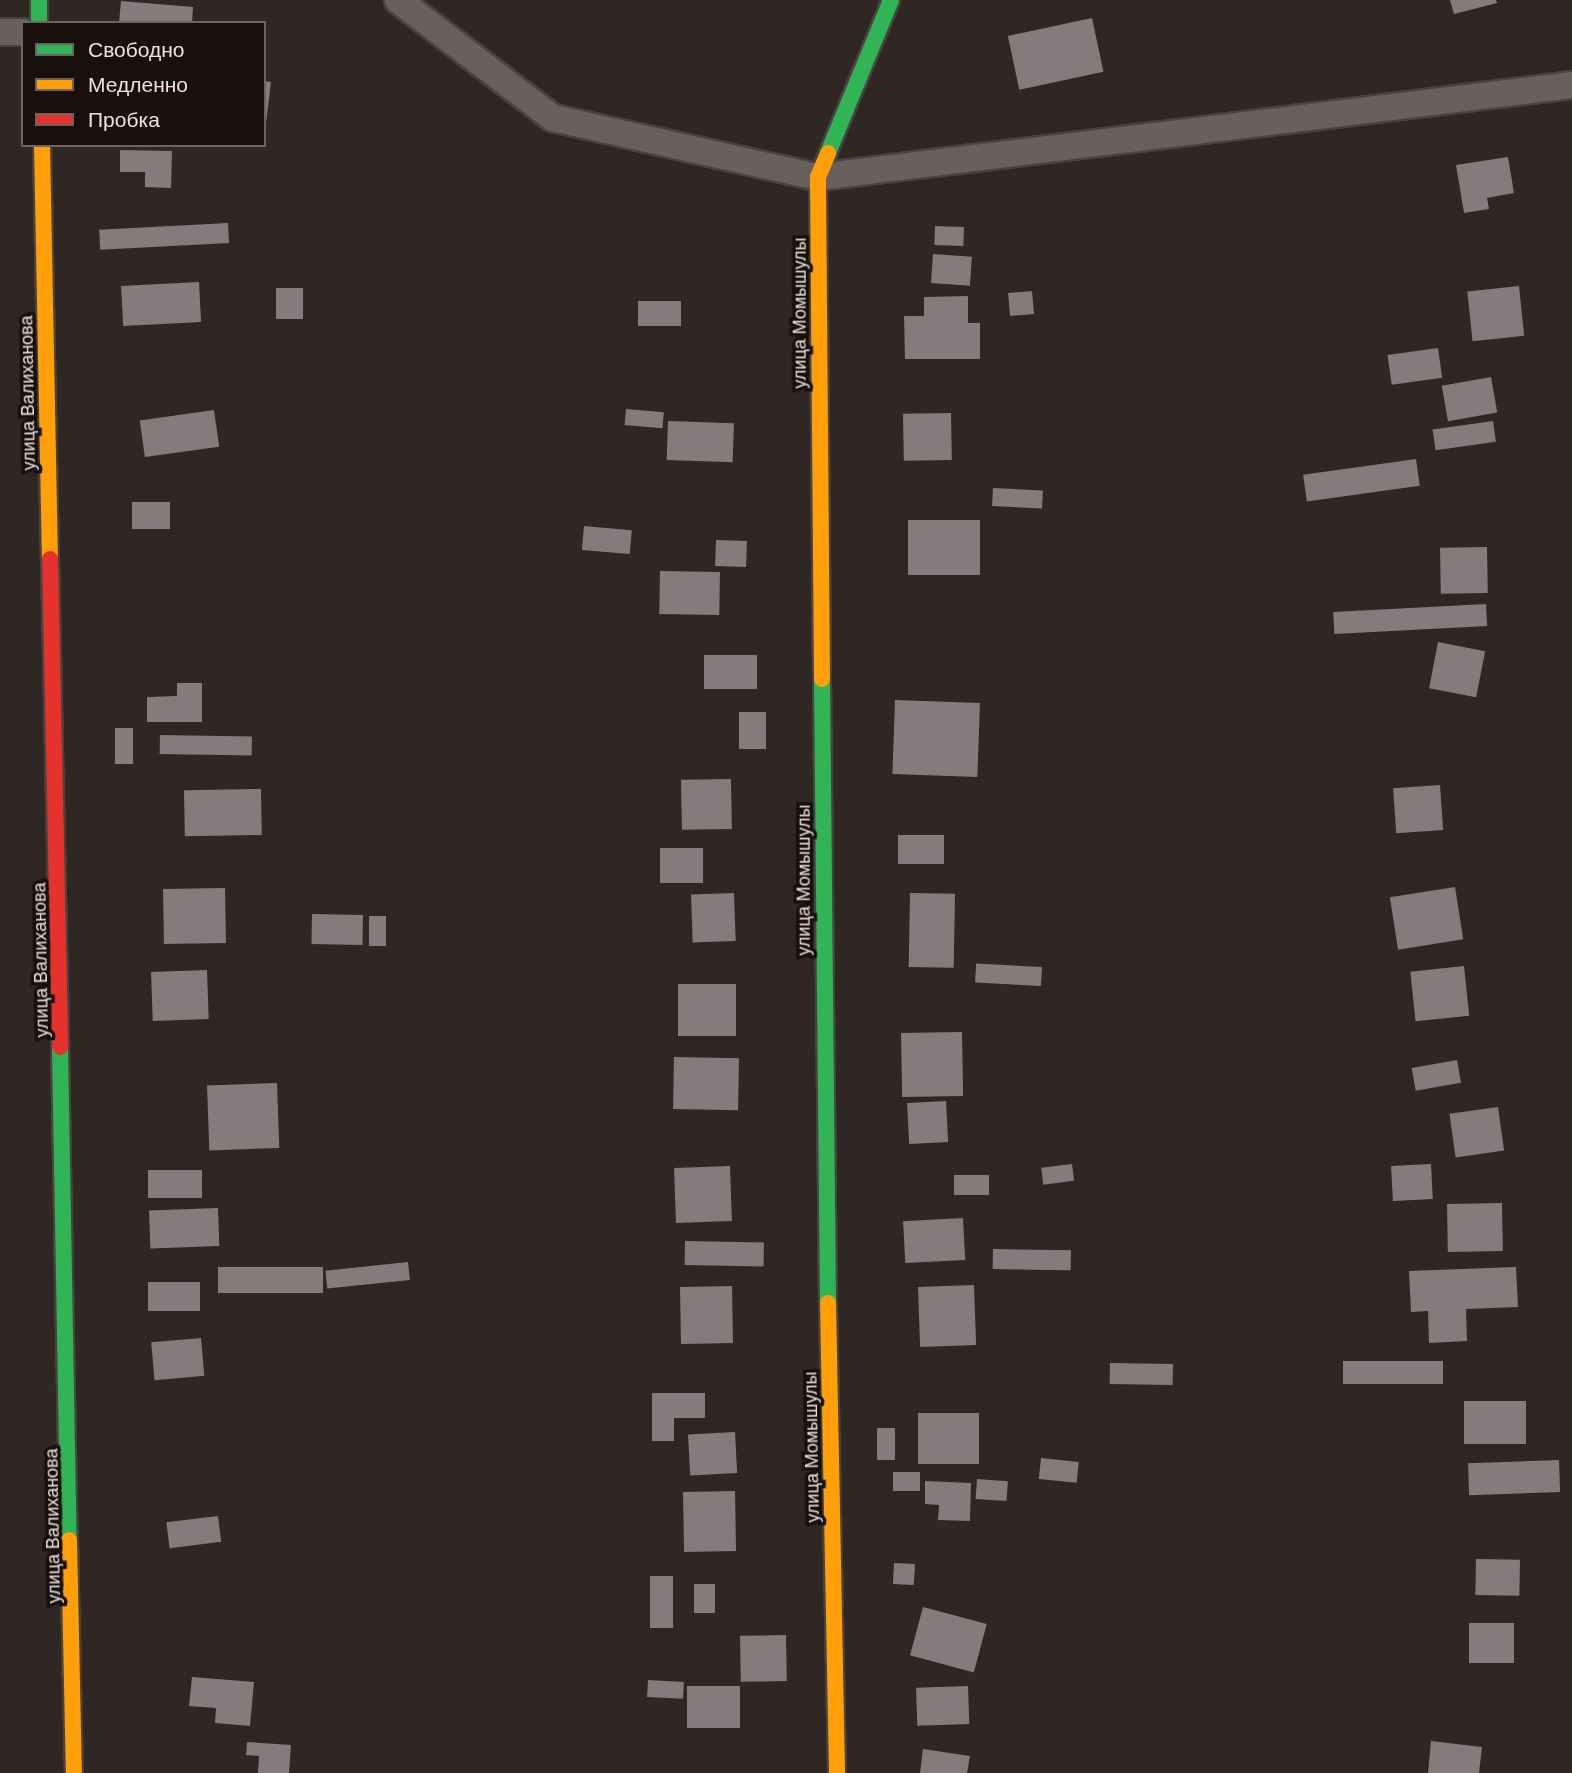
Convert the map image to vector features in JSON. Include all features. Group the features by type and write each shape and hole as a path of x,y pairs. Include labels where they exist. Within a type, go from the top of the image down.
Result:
{"street":[{"path":"39,0 39,21"},
{"path":"398,0 553,118 818,177 1572,85"},
{"name":"улица Момышулы","path":"838,1773 826,1198 818,177 891,0"},
{"path":"0,32 21,33"},
{"name":"улица Валиханова","path":"42,147 74,1773"}],"building":[{"path":"1450,0 1496,0 1497,3 1454,14"},
{"path":"121,1 193,7 192,21 119,21"},
{"path":"1092,18 1103,72 1019,90 1008,36"},
{"path":"266,81 271,82 266,123"},
{"path":"120,150 172,151 171,188 145,187 145,172 120,172"},
{"path":"1508,157 1514,193 1487,198 1489,209 1464,213 1456,165"},
{"path":"228,223 229,243 100,250 99,230"},
{"path":"935,226 964,227 963,246 934,245"},
{"path":"933,254 972,257 970,286 931,283"},
{"path":"199,282 201,322 123,326 121,286"},
{"path":"1519,286 1524,336 1473,341 1467,291"},
{"path":"276,288 303,288 303,319 276,319"},
{"path":"1032,291 1034,314 1010,316 1008,293"},
{"path":"968,296 968,323 980,323 980,359 905,359 904,316 924,316 924,297"},
{"path":"638,301 681,301 681,326 638,326"},
{"path":"1438,348 1442,378 1392,385 1387,355"},
{"path":"1491,377 1497,412 1448,421 1442,386"},
{"path":"626,409 664,412 662,428 625,425"},
{"path":"214,410 219,447 145,457 140,420"},
{"path":"951,413 952,460 904,461 903,414"},
{"path":"668,421 734,423 733,462 667,460"},
{"path":"1493,421 1496,442 1436,450 1433,429"},
{"path":"1416,459 1420,486 1307,502 1303,475"},
{"path":"993,488 1043,491 1042,509 992,506"},
{"path":"132,502 170,502 170,529 132,529"},
{"path":"908,520 980,520 980,575 908,575"},
{"path":"584,526 632,530 630,554 582,550"},
{"path":"716,540 747,541 746,567 715,566"},
{"path":"1487,547 1488,593 1441,594 1440,548"},
{"path":"660,571 720,572 719,615 659,614"},
{"path":"1486,604 1487,626 1334,634 1333,612"},
{"path":"1438,642 1485,651 1476,697 1429,688"},
{"path":"704,655 757,655 757,689 704,689"},
{"path":"177,683 202,683 202,722 147,722 147,697 177,696"},
{"path":"895,700 980,703 977,777 892,774"},
{"path":"739,712 766,712 766,749 739,749"},
{"path":"115,728 133,728 133,764 115,764"},
{"path":"160,735 252,737 252,756 160,754"},
{"path":"731,779 732,829 682,830 681,780"},
{"path":"1440,785 1443,830 1396,833 1393,788"},
{"path":"261,789 262,835 185,836 184,790"},
{"path":"898,835 944,835 944,864 898,864"},
{"path":"660,848 703,848 703,883 660,883"},
{"path":"1455,887 1463,939 1398,950 1390,897"},
{"path":"225,888 226,943 164,944 163,889"},
{"path":"734,893 736,941 693,942 691,895"},
{"path":"910,893 955,894 954,968 909,967"},
{"path":"312,914 363,915 362,945 311,944"},
{"path":"369,916 386,916 386,946 369,946"},
{"path":"976,964 1042,967 1041,986 975,983"},
{"path":"1464,966 1469,1016 1416,1021 1410,972"},
{"path":"207,970 209,1019 153,1021 151,972"},
{"path":"678,984 736,984 736,1036 678,1036"},
{"path":"962,1032 963,1096 902,1097 901,1033"},
{"path":"674,1057 739,1058 738,1110 673,1109"},
{"path":"1457,1060 1461,1083 1416,1091 1412,1068"},
{"path":"277,1083 279,1148 209,1150 207,1085"},
{"path":"946,1101 948,1142 909,1144 907,1103"},
{"path":"1498,1107 1504,1151 1456,1157 1449,1114"},
{"path":"1072,1164 1074,1181 1043,1185 1041,1168"},
{"path":"1431,1164 1433,1199 1393,1201 1391,1166"},
{"path":"730,1166 732,1221 676,1223 674,1168"},
{"path":"148,1170 202,1170 202,1198 148,1198"},
{"path":"954,1175 989,1175 989,1195 954,1195"},
{"path":"1502,1203 1503,1251 1448,1252 1447,1204"},
{"path":"218,1208 219,1246 150,1248 149,1210"},
{"path":"963,1218 965,1260 905,1263 903,1221"},
{"path":"685,1241 764,1242 764,1266 685,1265"},
{"path":"993,1249 1071,1250 1071,1270 993,1269"},
{"path":"408,1262 410,1280 327,1289 325,1271"},
{"path":"218,1267 323,1267 323,1293 218,1293"},
{"path":"1516,1267 1518,1307 1466,1309 1467,1341 1429,1343 1428,1311 1411,1312 1409,1271"},
{"path":"148,1282 200,1282 200,1311 148,1311"},
{"path":"974,1285 976,1345 920,1347 918,1287"},
{"path":"732,1286 733,1343 681,1344 680,1287"},
{"path":"201,1338 204,1376 155,1380 151,1342"},
{"path":"1343,1361 1443,1361 1443,1384 1343,1384"},
{"path":"1110,1363 1173,1364 1173,1385 1110,1384"},
{"path":"652,1393 705,1393 705,1418 674,1418 674,1441 652,1441"},
{"path":"1464,1401 1526,1401 1526,1444 1464,1444"},
{"path":"918,1413 979,1413 979,1464 918,1464"},
{"path":"877,1428 895,1428 895,1460 877,1460"},
{"path":"735,1432 737,1473 690,1475 688,1434"},
{"path":"1041,1458 1079,1462 1077,1483 1039,1479"},
{"path":"1559,1460 1560,1492 1469,1495 1468,1463"},
{"path":"893,1472 920,1472 920,1491 893,1491"},
{"path":"977,1479 1008,1481 1007,1501 976,1499"},
{"path":"925,1481 971,1483 970,1521 938,1520 939,1505 925,1504"},
{"path":"735,1491 736,1551 684,1552 683,1492"},
{"path":"218,1516 221,1542 170,1548 166,1522"},
{"path":"1476,1559 1520,1560 1519,1596 1475,1595"},
{"path":"894,1563 915,1564 914,1585 893,1584"},
{"path":"650,1576 673,1576 673,1628 650,1628"},
{"path":"694,1584 715,1584 715,1613 694,1613"},
{"path":"923,1607 987,1624 974,1672 910,1655"},
{"path":"1469,1623 1514,1623 1514,1663 1469,1663"},
{"path":"786,1635 787,1681 741,1682 740,1636"},
{"path":"192,1677 254,1682 250,1726 215,1723 216,1708 189,1706"},
{"path":"648,1680 684,1682 683,1699 647,1697"},
{"path":"687,1686 740,1686 740,1728 687,1728"},
{"path":"968,1686 969,1724 917,1726 916,1688"},
{"path":"1431,1741 1482,1747 1479,1773 1428,1773"},
{"path":"247,1742 291,1745 289,1773 258,1773 259,1756 246,1755"},
{"path":"923,1749 970,1756 967,1773 920,1773"}],"traffic: fast":[{"path":"39,0 39,21"},
{"path":"828,153 891,0"},
{"path":"822,679 828,1303"},
{"path":"60,1047 69,1540"}],"traffic: slow":[{"path":"42,147 50,559"},
{"path":"822,679 818,177 828,153"},
{"path":"828,1303 837,1773"},
{"path":"69,1540 74,1773"}],"traffic: jam":[{"path":"50,559 60,1047"}]}
